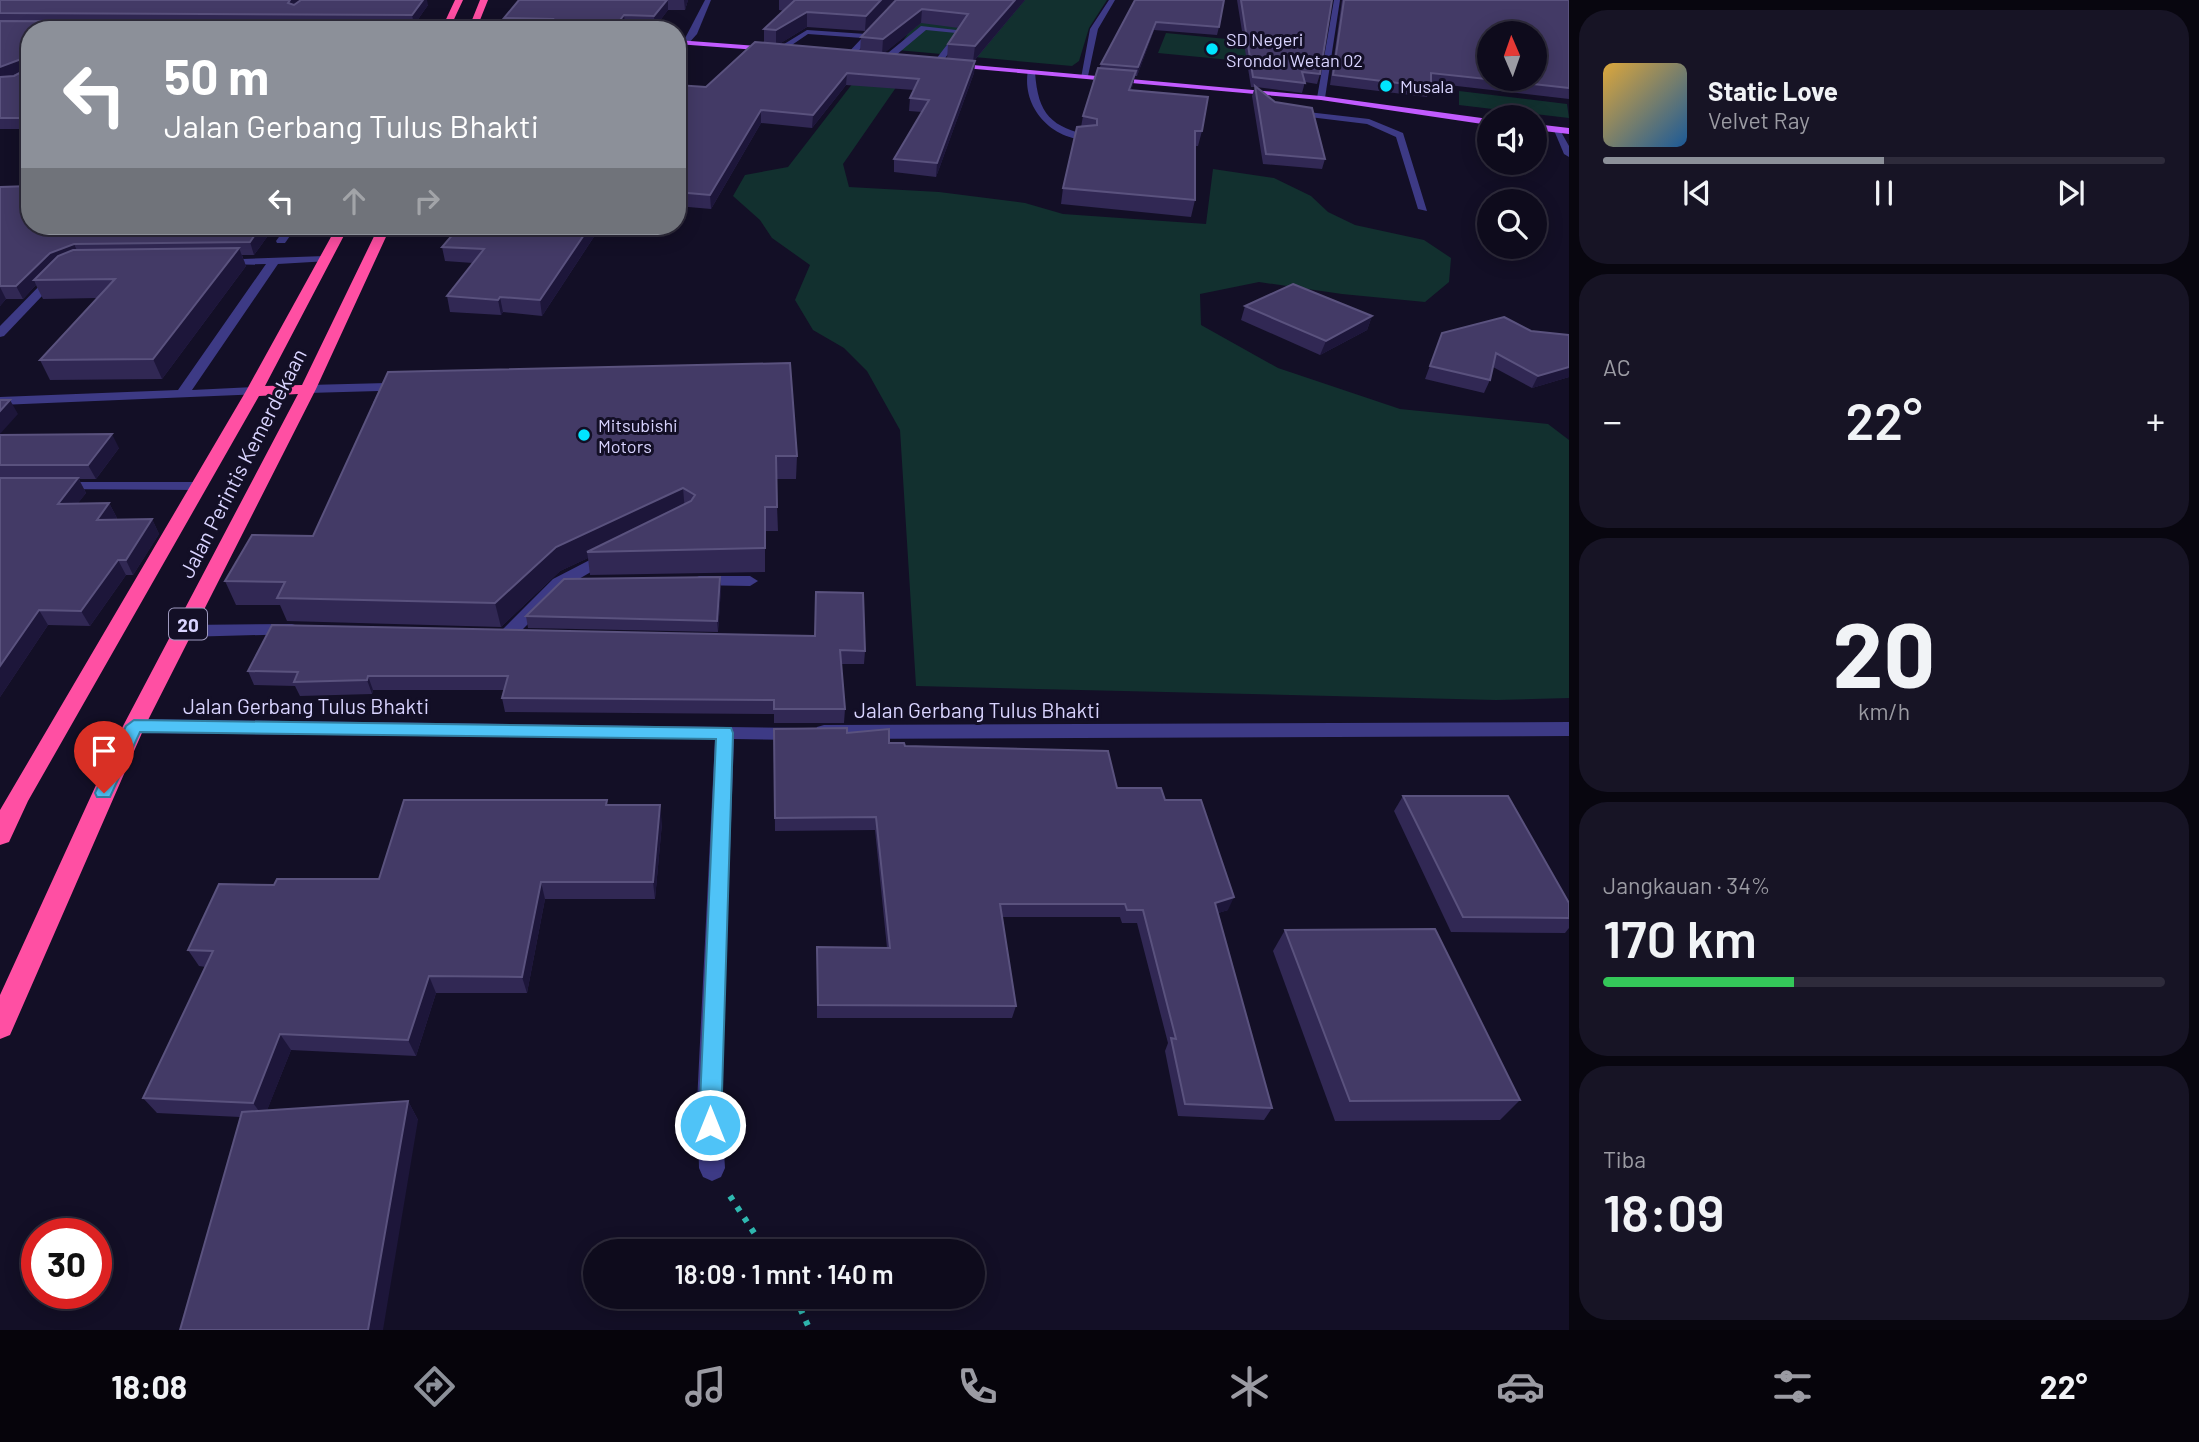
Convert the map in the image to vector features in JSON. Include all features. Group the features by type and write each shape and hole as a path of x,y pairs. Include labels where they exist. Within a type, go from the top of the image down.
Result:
{"highway":[{"path":"449,21 459,0"},
{"path":"476,21 484,0"},
{"name":"Jalan Perintis Kemerdekaan","path":"0,835 17,799 254,391 338,235"},
{"name":"Jalan Perintis Kemerdekaan","path":"0,1026 134,726 308,389 381,235"},
{"path":"254,391 308,389"}],"main road":[{"path":"686,42 794,51"},
{"path":"835,54 861,57"},
{"path":"874,58 899,60"},
{"path":"924,62 1321,98 1477,120"},
{"path":"1547,129 1569,131"}],"street":[{"path":"686,39 693,34 695,24 708,0"},
{"path":"849,55 902,0"},
{"path":"1084,76 1094,29 1112,0"},
{"path":"1321,98 1337,0"},
{"path":"686,27 695,24"},
{"path":"886,59 924,28 961,31 937,63"},
{"path":"780,49 807,32 867,36"},
{"path":"1031,72 1032,92 1045,122 1069,134 1089,138"},
{"path":"1257,92 1269,103"},
{"path":"1287,111 1369,122 1400,135 1423,209"},
{"path":"1556,130 1569,154"},
{"path":"281,241 285,235"},
{"path":"205,262 325,259"},
{"path":"182,394 274,261"},
{"path":"0,333 66,267"},
{"path":"308,389 394,386 373,421"},
{"path":"0,401 254,391"},
{"path":"40,486 198,486"},
{"path":"533,636 499,635 559,583 619,550"},
{"path":"681,581 750,580"},
{"path":"559,583 600,582"},
{"path":"184,631 315,631"},
{"name":"Jalan Gerbang Tulus Bhakti","path":"134,726 725,733 1569,729"},
{"path":"712,1168 709,1103 725,733"}],"path":[{"path":"712,1168 758,1239"},
{"path":"800,1309 810,1330"}],"green space":[{"path":"930,0 1107,0 1089,28 1079,61 1072,66 897,50"},
{"path":"1166,33 1267,43 1262,63 1158,53"},
{"path":"863,70 906,73 843,164 849,187 939,192 1025,203 1063,214 1206,224 1213,169 1274,178 1311,196 1328,212 1355,225 1424,240 1451,258 1449,282 1425,302 1259,282 1200,294 1201,325 1278,368 1400,409 1548,424 1569,440 1569,698 1496,700 916,686 900,430 867,371 844,348 813,330 795,300 810,265 772,238 760,220 733,196 745,175 788,167"},
{"path":"1459,91 1567,104 1569,118 1547,115 1547,105 1477,105 1477,107 1459,105"}],"building":[{"path":"0,0 290,0 288,3 294,5 301,0 423,0 412,15 0,13"},
{"path":"519,0 667,0 654,16 624,15 620,20 552,21 553,19 504,18"},
{"path":"795,0 881,0 866,16 807,12 776,30 764,29"},
{"path":"896,0 1015,0 975,46 948,44 968,14 922,9 883,39 861,37"},
{"path":"1135,0 1224,0 1219,27 1156,22 1138,67 1101,64"},
{"path":"1241,0 1332,0 1320,74 1302,72 1305,83 1253,77"},
{"path":"1344,0 1569,0 1569,88 1547,86 1547,21 1477,21 1477,78 1431,73 1431,87 1333,75"},
{"path":"0,21 21,21 21,59 0,67"},
{"path":"755,42 975,61 937,163 894,159 929,100 910,98 919,79 847,73 813,115 761,110 710,195 686,193 686,86 706,87"},
{"path":"1098,68 1136,71 1129,90 1208,97 1202,131 1195,131 1195,200 1063,188 1077,127 1097,125 1097,119 1083,116"},
{"path":"21,72 21,118 0,118 0,77 14,76"},
{"path":"1255,86 1275,102 1312,108 1325,159 1266,154"},
{"path":"21,186 21,235 255,235 250,242 74,244 50,253 16,286 0,286 0,187"},
{"path":"452,235 584,235 540,300 447,296 484,249 442,247"},
{"path":"239,248 153,359 40,360 115,279 34,280 58,256 73,250"},
{"path":"1293,284 1372,316 1326,341 1245,306"},
{"path":"1504,317 1531,331 1569,335 1569,367 1538,376 1496,353 1490,380 1430,366 1442,333"},
{"path":"790,363 797,456 776,456 777,507 765,507 765,548 587,552 691,501 695,495 683,488 556,547 495,603 277,598 285,582 225,581 252,535 313,536 388,372"},
{"path":"0,400 10,400 0,411"},
{"path":"112,434 88,465 0,465 0,435"},
{"path":"0,478 78,478 58,504 109,503 97,520 152,519 126,560 118,560 81,611 39,610 0,666"},
{"path":"720,577 717,621 526,616 564,579"},
{"path":"816,592 863,593 865,651 840,650 845,709 774,709 774,700 502,698 508,676 368,676 367,680 294,682 298,672 248,671 272,625 815,636"},
{"path":"847,728 847,733 889,729 889,743 904,743 905,746 1108,751 1117,788 1161,788 1165,800 1201,800 1234,897 1215,903 1272,1108 1185,1104 1171,1038 1176,1039 1143,910 1127,910 1125,904 1000,904 1016,1006 818,1005 817,947 890,948 876,817 775,818 774,729"},
{"path":"1403,796 1508,796 1569,903 1569,918 1463,917"},
{"path":"404,800 607,800 606,805 660,805 653,882 541,882 522,977 429,976 408,1040 280,1034 253,1103 143,1098 213,951 188,950 219,884 274,885 277,879 379,879"},
{"path":"1435,929 1520,1100 1350,1101 1285,930"},
{"path":"408,1101 368,1330 180,1330 242,1112"}],"place":[{"name":"SD Negeri Srondol Wetan 02","path":"1212,49"},
{"name":"Musala","path":"1386,86"},
{"name":"Mitsubishi Motors","path":"584,435"}],"route":[{"path":"104,793 134,726 725,733 710,1125"}]}
